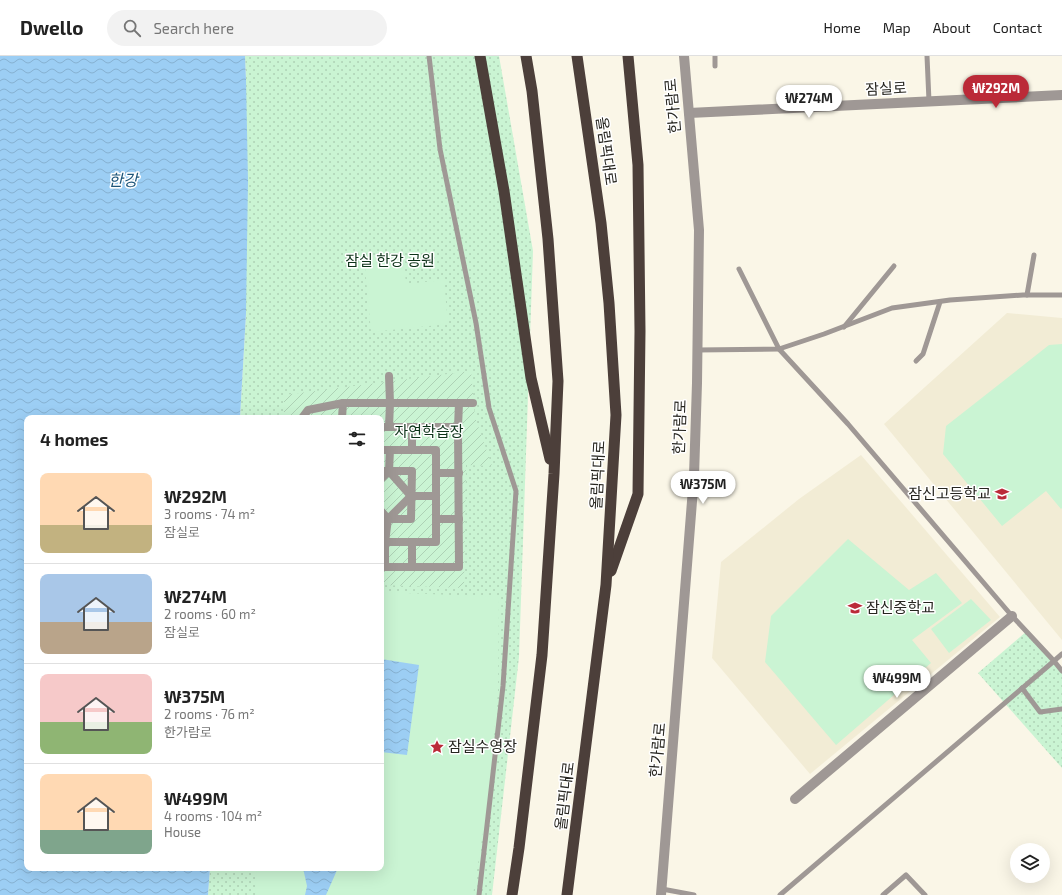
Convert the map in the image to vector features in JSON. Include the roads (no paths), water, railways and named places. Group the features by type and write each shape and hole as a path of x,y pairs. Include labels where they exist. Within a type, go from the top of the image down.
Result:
{"highway":[{"path":"480,56 504,191 532,378 554,474"},
{"path":"512,895 542,655 554,474 558,380 548,239 532,91 526,56"},
{"name":"올림픽대로","path":"567,895 606,585 616,415 609,303 601,223 577,56"},
{"path":"606,585 638,494 640,331 638,165 628,56"}],"street":[{"name":"한가람로","path":"661,892 694,476 699,230 684,56"},
{"name":"잠실로","path":"688,113 1062,95"},
{"path":"389,376 390,403 385,427 458,427"},
{"path":"342,415 343,403"},
{"path":"304,415 308,410 343,403 473,403"},
{"path":"384,567 459,567 459,403"},
{"path":"412,427 412,450"},
{"path":"384,450 436,450 436,542 384,542"},
{"path":"385,471 390,450"},
{"path":"385,471 412,496"},
{"path":"384,519 411,519 412,496 412,471 385,471"},
{"path":"436,473 459,473"},
{"path":"384,519 412,496 436,496"},
{"path":"436,519 458,519"},
{"path":"412,542 412,567"},
{"path":"795,799 1012,616"}],"lane":[{"path":"429,56 440,149 476,323 489,408 516,491 503,686 480,895"},
{"path":"715,56 715,66"},
{"path":"927,56 929,101"},
{"path":"1027,295 1034,255"},
{"path":"844,327 894,266"},
{"path":"739,269 779,349 848,424 1012,616 1062,671"},
{"path":"697,350 779,349 844,327 892,308 940,302 1027,295 1062,295"},
{"path":"916,361 923,354 940,302"},
{"path":"780,895 1062,654"},
{"path":"1022,688 1040,712 1062,709"},
{"path":"883,895 906,875 925,895"},
{"path":"661,892 694,895"}],"water":[{"name":"한강","path":"0,56 245,56 248,181 246,314 240,415 24,415 24,871 210,871 208,895 0,895"},
{"path":"384,659 419,665 407,755 384,752"},
{"path":"304,871 337,871 326,895 305,895 307,886"}],"place":[{"name":"잠신고등학교","path":"1002,494"},
{"name":"잠신중학교","path":"855,608"},
{"name":"잠실수영장","path":"437,747"}],"park label":[{"name":"잠실 한강 공원","path":"390,261"},
{"name":"자연학습장","path":"429,432"}]}
